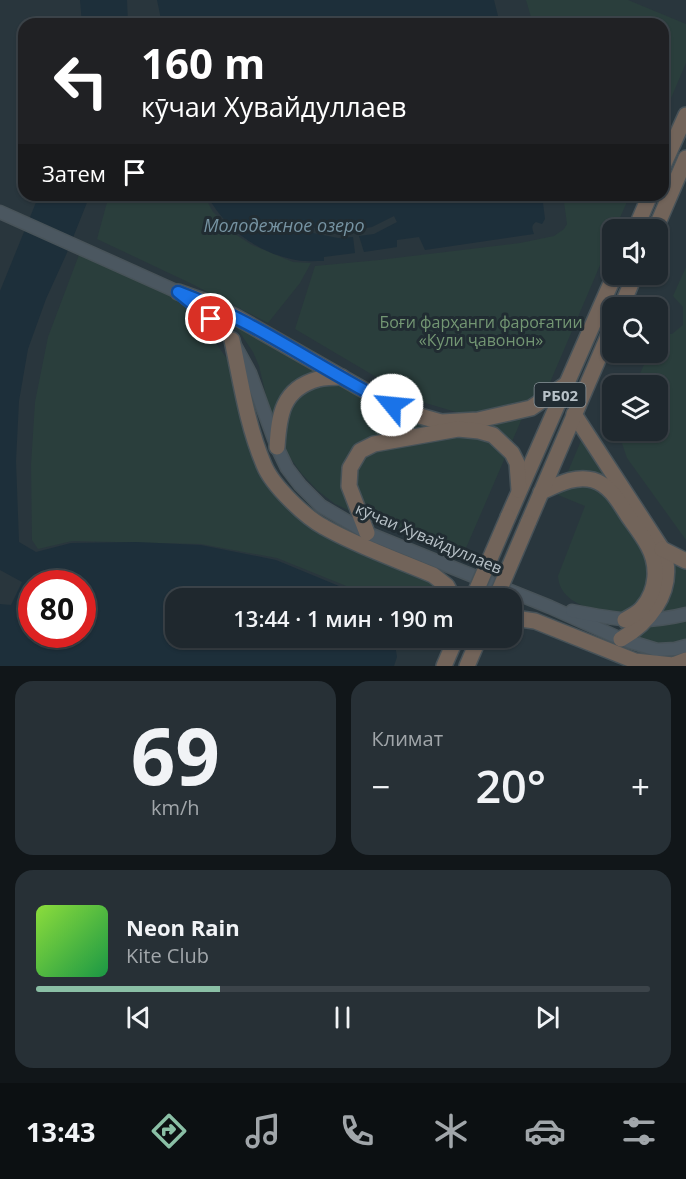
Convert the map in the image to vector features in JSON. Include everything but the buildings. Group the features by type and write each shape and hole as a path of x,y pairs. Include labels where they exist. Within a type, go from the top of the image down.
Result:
{"highway":[{"path":"669,153 686,115"},
{"path":"669,197 686,158"},
{"path":"640,219 647,201"},
{"path":"660,219 667,201"},
{"name":"РБ02","path":"477,588 610,285"},
{"path":"178,292 206,302 236,317 406,412 441,422 478,420 531,408 565,385"},
{"path":"232,340 246,408 265,467 277,485 322,526 433,575 448,588"},
{"name":"РБ02","path":"500,588 602,350"},
{"path":"277,447 282,408 292,393 303,385 320,378 342,377"},
{"path":"574,414 662,549 666,562 663,594 656,608 647,620 631,634 621,639"},
{"path":"367,533 349,486 350,468 360,451 374,444 458,429 479,430 492,435 512,453 517,463 519,490"},
{"path":"541,492 571,480 581,478 594,480 605,486 616,498 649,547 654,560 656,576 651,595 643,608 625,620"},
{"path":"662,549 686,561"},
{"path":"522,619 534,621 635,661 673,664 686,660"},
{"path":"444,666 452,648"},
{"path":"467,666 475,648"}],"street":[{"name":"кӯчаи Хувайдуллаев","path":"0,212 178,292 211,319 232,340 250,374 287,468 321,506 367,533 550,607 621,639 657,650 675,650 686,646"},
{"name":"кӯчаи Хувайдуллаев","path":"550,607 625,620 664,619 686,614"}],"green space":[{"path":"526,0 628,0 686,24 686,63 669,103 669,18 531,18"},
{"path":"107,201 207,201 213,212 235,234 252,245 293,262 311,263 300,283 268,323 97,239"},
{"name":"Боғи фарҳанги фароғатии «Кули ҷавонон»","path":"564,201 627,201 619,219 602,219 602,260 540,406 475,414 459,413 415,400 295,329 315,266 520,243 554,236 567,224"},
{"path":"80,252 189,304 230,363 264,467 301,512 432,577 441,588 351,588 277,558 201,544 72,541 38,549 32,540 31,465 35,402 48,337"},
{"path":"686,267 686,540 627,458 621,441 668,441 668,375 639,375 645,363 668,363 668,334 672,334 683,325 683,307 673,296"},
{"path":"227,319 408,415 523,416 463,555 383,526 335,504 317,490 286,452 269,408 259,366 253,352 236,327"},
{"path":"583,436 657,554 638,615 589,608 568,597 561,588 558,576 585,506 558,495"},
{"path":"670,560 686,566 686,609 656,615"},
{"path":"686,620 686,643 661,646 633,638 655,624"}],"water":[{"path":"80,0 127,0 128,18 82,18"},
{"path":"157,0 494,0 498,18 161,18"},
{"path":"37,201 88,201 46,299 28,349 19,401 16,461 19,542 36,552 71,543 136,542 201,545 276,560 344,588 165,588 165,648 396,648 397,657 394,666 0,666 0,604 11,605 18,590 18,648 96,648 96,570 18,570 18,580 0,570 0,291"},
{"name":"Молодежное озеро","path":"210,201 543,201 545,219 542,224 536,222 533,224 534,234 425,250 419,237 397,240 397,247 364,252 359,236 374,234 397,222 394,216 372,227 338,233 314,228 313,233 338,238 353,237 355,253 324,257 324,261 303,261 278,255 253,244 232,227"}],"route":[{"path":"211,319 178,292 206,302 236,317 392,405"}]}
